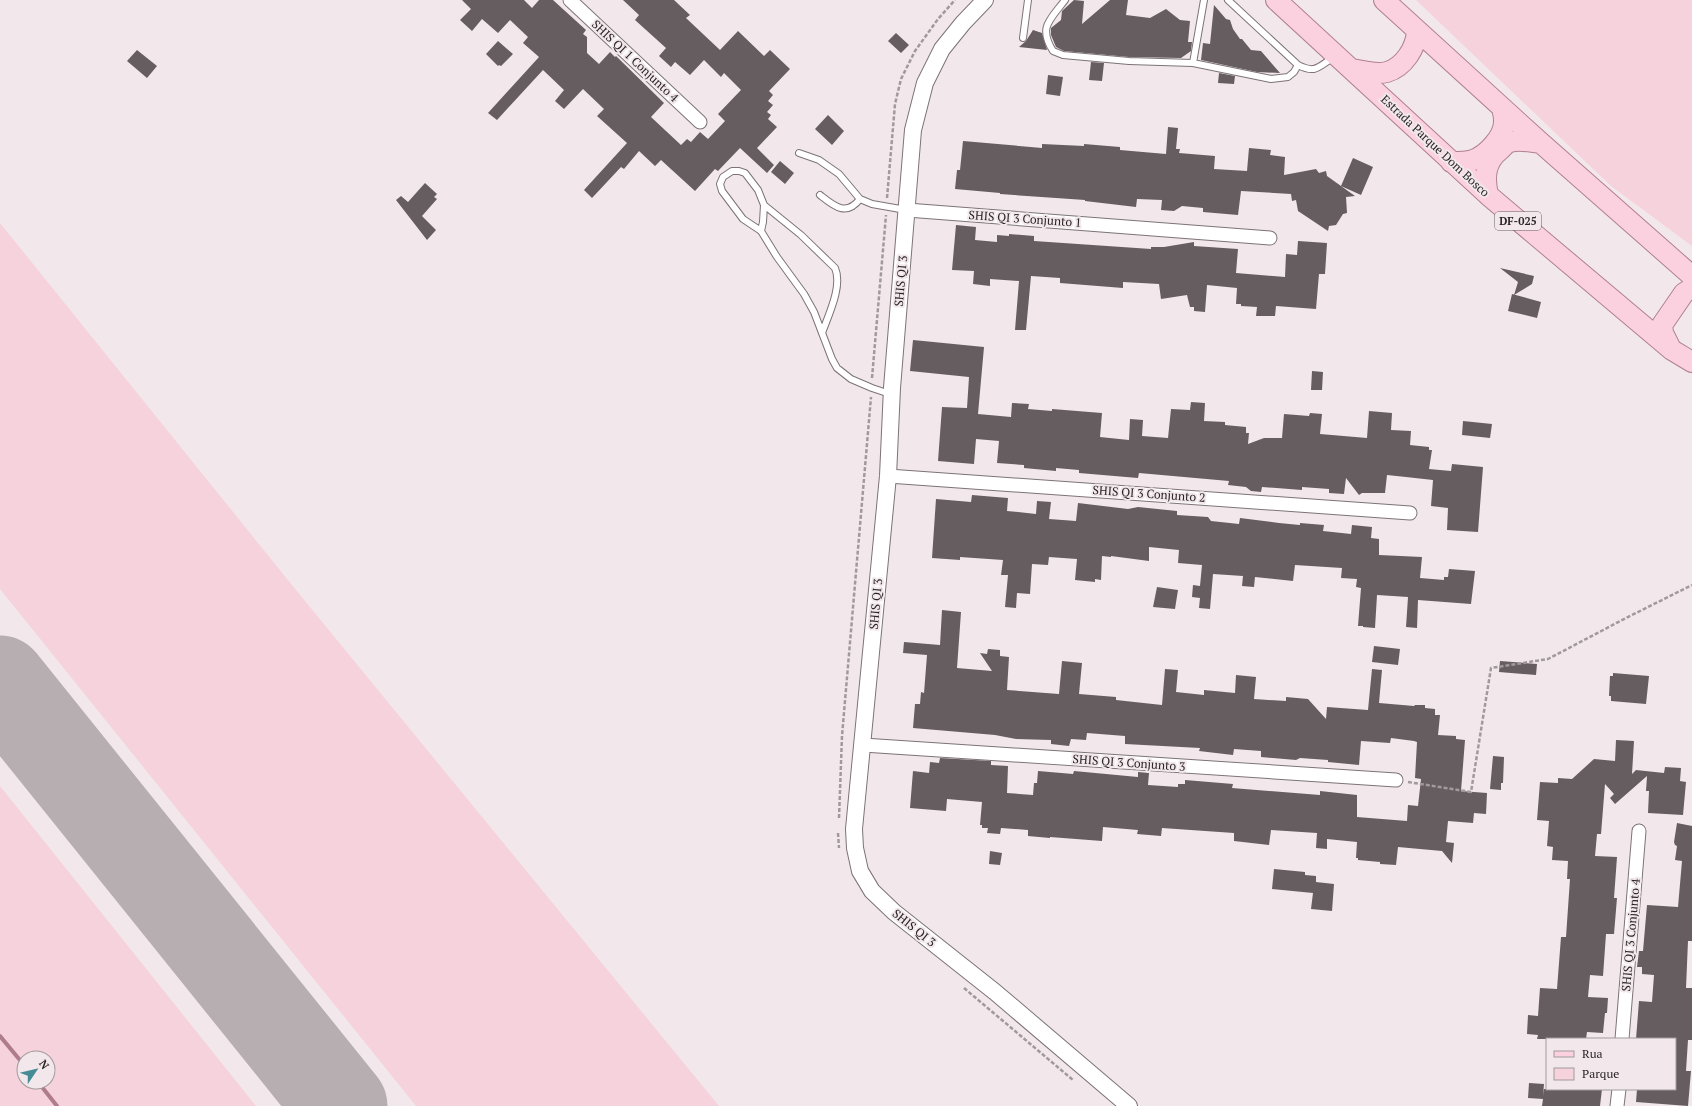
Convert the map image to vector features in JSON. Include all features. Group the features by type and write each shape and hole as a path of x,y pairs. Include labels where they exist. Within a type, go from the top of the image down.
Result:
{"main road":[{"name":"Estrada Parque Dom Bosco","path":"1276,0 1488,195 1672,350 1692,362"},
{"path":"1384,0 1541,143 1692,276"},
{"path":"1352,69 1370,73 1386,72 1400,64 1410,53 1416,41 1417,31"},
{"path":"1451,162 1464,162 1474,159 1490,148 1502,133 1505,121 1502,108"},
{"path":"1488,195 1485,180 1487,170 1494,155 1508,143 1522,140 1541,143"},
{"path":"1672,350 1666,340 1662,325 1684,293 1692,288"}],"street":[{"name":"SHIS QI 1 Conjunto 4","path":"570,0 700,122"},
{"name":"SHIS QI 3","path":"985,0 963,23 942,49 925,83 913,130 892,394 888,476 854,829 855,848 860,871 872,891 894,912 995,992 1129,1106"},
{"name":"SHIS QI 3 Conjunto 1","path":"907,210 1270,238"},
{"name":"SHIS QI 3 Conjunto 2","path":"888,476 1410,513"},
{"name":"SHIS QI 3 Conjunto 3","path":"862,745 1396,780"},
{"name":"SHIS QI 3 Conjunto 4","path":"1622,1038 1639,831"},
{"path":"1617,1106 1618,1090"}],"lane":[{"path":"1023,38 1028,0"},
{"path":"1064,0 1049,21 1046,29 1046,37 1053,51 1063,55 1130,61 1193,63 1271,80 1288,77 1294,72 1298,65"},
{"path":"1193,63 1204,0"},
{"path":"1228,0 1298,65 1308,70 1315,69 1336,55"},
{"path":"799,152 819,160 839,174 860,200 854,207 847,209 839,208 820,195"},
{"path":"761,230 764,205 758,190 745,173 740,170 732,171 723,177 720,184 722,191 733,208 743,219 761,230 777,257 804,294 814,312 832,359 837,368 851,379 872,388 892,394"},
{"name":"SHIS QI 3 Conjunto 1","path":"860,200 872,204 907,210"},
{"path":"764,205 801,235 835,268 837,280 833,305 822,333"}],"path":[{"path":"839,821 842,736 895,104 901,78 915,51 938,19 955,0"},
{"path":"1396,780 1471,792 1491,668 1548,659 1692,585"},
{"path":"838,828 838,844 840,852"},
{"path":"960,985 1074,1081"}],"green space":[{"path":"1416,0 1692,0 1692,246 1611,186"},
{"path":"0,223 296,590 719,1106 416,1106 0,589"},
{"path":"0,786 256,1106 0,1106"}],"building":[{"path":"462,0 524,0 532,8 539,0 553,0 586,30 583,34 587,37 587,53 599,64 610,52 615,57 616,56 664,103 651,117 681,145 687,139 691,142 700,132 708,139 725,121 718,114 741,90 724,73 721,77 704,60 690,75 675,62 671,67 659,56 666,48 635,20 639,15 623,0 674,0 690,15 686,18 720,50 738,31 764,56 770,50 790,69 769,91 773,95 768,101 773,105 767,112 771,115 768,119 777,127 757,148 774,165 767,173 740,148 718,171 715,169 695,191 661,160 655,166 639,151 624,169 621,167 592,198 584,190 627,143 597,116 604,109 583,89 564,109 555,101 564,90 543,70 497,120 488,113 539,57 523,43 528,37 510,20 498,33 482,19 472,31 460,20 471,9"},
{"path":"1074,0 1084,1 1082,24 1110,0 1128,0 1126,15 1150,18 1166,9 1180,20 1190,21 1188,42 1192,42 1191,51 1181,58 1129,57 1064,51 1056,47 1051,35 1051,28 1061,20 1062,11"},
{"path":"1214,5 1226,19 1230,20 1233,29 1240,39 1242,39 1251,50 1261,51 1280,73 1257,72 1201,60 1203,43 1210,44"},
{"path":"1033,30 1042,33 1047,50 1019,47 1026,41"},
{"path":"896,33 909,45 901,53 888,41"},
{"path":"498,41 513,54 501,66 498,66 486,54"},
{"path":"137,50 157,66 147,78 127,61"},
{"path":"1091,62 1104,63 1102,81 1089,80"},
{"path":"1219,73 1235,76 1234,84 1218,83"},
{"path":"1048,75 1063,77 1060,96 1046,94"},
{"path":"828,115 844,131 832,145 815,129"},
{"path":"1168,127 1178,128 1176,149 1180,149 1179,153 1215,156 1214,169 1247,171 1249,148 1271,150 1270,155 1285,157 1284,175 1316,169 1319,173 1326,171 1327,176 1355,196 1346,197 1347,213 1343,214 1336,225 1329,226 1328,231 1298,211 1296,200 1292,201 1291,194 1241,191 1238,215 1203,212 1203,208 1182,206 1174,211 1161,210 1162,200 1137,199 1136,207 1085,200 955,189 957,170 960,170 963,141 1042,148 1042,144 1084,146 1084,144 1120,147 1120,150 1166,154"},
{"path":"1353,158 1373,167 1361,195 1341,186"},
{"path":"780,161 794,173 785,184 771,172"},
{"path":"425,183 437,194 434,197 437,199 422,216 436,230 427,240 396,200 401,196 408,202"},
{"path":"956,225 976,227 975,240 997,242 997,235 1009,236 1009,234 1034,236 1034,241 1151,249 1151,247 1164,247 1194,242 1194,246 1238,249 1236,273 1285,277 1286,254 1297,255 1298,241 1327,243 1325,274 1319,274 1316,309 1276,306 1275,316 1256,316 1257,307 1241,306 1241,304 1236,304 1237,288 1207,285 1205,312 1194,311 1194,307 1190,307 1187,295 1161,299 1159,284 1123,282 1123,288 1060,283 1060,278 1031,276 1026,330 1015,330 1019,281 990,279 990,286 973,284 974,271 952,270"},
{"path":"1500,268 1534,276 1532,284 1514,295 1518,282"},
{"path":"1512,294 1541,302 1537,318 1508,311"},
{"path":"913,340 984,347 978,414 1011,417 1012,403 1029,404 1028,409 1052,411 1052,409 1102,413 1100,437 1129,440 1130,419 1143,420 1142,436 1168,438 1171,409 1190,410 1191,402 1205,403 1204,421 1225,422 1225,425 1246,427 1246,433 1249,433 1248,444 1264,438 1282,438 1284,414 1309,416 1310,413 1322,414 1320,434 1367,438 1369,411 1392,413 1391,430 1411,431 1410,445 1429,447 1429,450 1432,450 1429,469 1451,471 1452,464 1483,467 1478,532 1447,530 1448,508 1431,506 1433,480 1387,475 1385,493 1362,493 1359,495 1346,478 1344,494 1329,493 1329,489 1302,487 1302,490 1262,487 1261,492 1251,491 1246,487 1228,485 1229,481 1139,473 1138,478 1079,473 1079,470 1056,468 1056,471 1024,468 1024,465 997,463 999,441 976,439 974,464 938,461 942,407 967,408 969,377 910,371"},
{"path":"1312,371 1323,372 1322,390 1311,390"},
{"path":"1463,421 1492,424 1490,438 1462,435"},
{"path":"972,495 1008,498 1007,511 1036,514 1037,501 1051,502 1049,519 1076,521 1078,503 1128,509 1138,507 1177,511 1177,515 1208,517 1211,521 1239,524 1240,518 1300,525 1300,523 1324,525 1323,531 1351,534 1352,525 1372,527 1371,538 1379,539 1379,555 1422,557 1420,578 1444,580 1444,577 1448,577 1449,569 1475,571 1471,604 1418,600 1417,628 1406,627 1408,597 1377,595 1375,628 1358,626 1361,588 1356,587 1357,579 1341,578 1342,568 1295,565 1293,581 1255,577 1254,587 1242,586 1243,576 1213,574 1210,609 1199,608 1200,598 1192,597 1193,585 1200,586 1202,565 1178,563 1179,550 1149,547 1149,561 1102,556 1101,580 1095,579 1095,582 1075,580 1077,559 1049,557 1048,565 1032,564 1030,594 1017,593 1016,608 1005,607 1008,575 1001,575 1003,560 960,557 960,560 932,558 936,499 971,502"},
{"path":"1157,587 1178,590 1175,609 1153,607"},
{"path":"942,610 961,612 957,668 992,671 980,653 987,654 988,649 1000,650 1000,656 1009,657 1007,690 1059,694 1062,661 1082,663 1079,694 1116,697 1116,700 1162,705 1165,669 1178,670 1176,692 1204,695 1204,690 1235,693 1236,675 1256,677 1254,699 1286,701 1286,697 1308,699 1326,719 1327,707 1368,710 1372,669 1382,670 1379,703 1414,706 1425,705 1425,708 1435,709 1435,715 1440,715 1438,735 1456,736 1456,739 1465,740 1461,791 1487,793 1486,814 1474,813 1473,823 1448,821 1446,842 1454,843 1452,863 1442,851 1398,847 1396,865 1358,860 1358,858 1356,858 1357,842 1327,839 1327,849 1316,848 1317,833 1271,830 1269,845 1234,841 1234,833 1162,828 1161,836 1137,834 1138,830 1103,827 1102,841 1050,838 1028,836 1028,830 1001,828 1000,834 987,833 988,828 982,828 982,825 980,825 982,802 947,799 946,811 910,808 913,771 929,773 930,762 939,763 940,758 991,761 991,765 1008,766 1007,793 1033,795 1034,783 1037,783 1038,771 1073,774 1074,771 1138,777 1138,772 1149,773 1148,785 1178,787 1178,784 1185,784 1185,780 1233,784 1232,788 1320,795 1320,791 1357,795 1357,817 1407,821 1408,805 1418,806 1421,779 1415,778 1417,742 1414,741 1391,738 1390,743 1361,741 1359,765 1328,762 1328,760 1300,758 1296,760 1261,757 1261,751 1234,749 1233,755 1199,751 1200,748 1125,744 1125,736 1087,733 1086,740 1071,739 1069,746 1051,744 1051,740 1016,739 995,735 913,728 915,704 920,704 921,692 924,693 927,655 903,653 904,642 940,645"},
{"path":"1374,646 1400,649 1398,665 1372,662"},
{"path":"1500,661 1537,664 1536,675 1499,672"},
{"path":"1613,673 1649,676 1646,704 1611,701 1611,696 1609,696 1610,676 1613,676"},
{"path":"1616,740 1634,741 1632,774 1636,770 1664,773 1665,767 1681,768 1680,781 1686,782 1683,815 1648,813 1649,791 1646,791 1647,776 1615,804 1610,798 1614,794 1605,784 1601,834 1597,834 1595,856 1617,857 1614,898 1617,898 1614,934 1606,934 1603,976 1590,975 1588,997 1608,998 1603,1033 1587,1032 1586,1038 1537,1039 1538,1035 1527,1034 1528,1015 1538,1016 1540,988 1557,989 1561,937 1566,937 1570,879 1567,879 1568,861 1552,860 1553,847 1547,846 1549,821 1537,820 1540,782 1558,783 1558,778 1572,779 1594,759 1615,761"},
{"path":"1493,756 1504,757 1503,783 1501,783 1501,790 1490,789"},
{"path":"1677,823 1692,826 1692,941 1688,941 1686,988 1692,988 1692,1040 1688,1040 1686,1071 1691,1071 1688,1106 1636,1102 1637,1090 1676,1090 1676,1038 1636,1038 1639,1001 1652,1002 1654,975 1642,974 1642,967 1637,967 1639,951 1643,951 1647,905 1678,907 1682,861 1675,860 1677,846 1674,842"},
{"path":"990,851 1002,853 1000,865 989,864"},
{"path":"1274,869 1305,872 1305,875 1316,876 1316,882 1334,884 1332,911 1311,909 1313,893 1272,889"},
{"path":"1529,1083 1544,1084 1543,1096 1544,1089 1602,1090 1600,1106 1542,1106 1543,1099 1528,1098"}],"waterway":[{"path":"0,1036 16,1055"},
{"path":"44,1090 57,1106"}],"runway":[{"path":"0,682 341,1106"}]}
